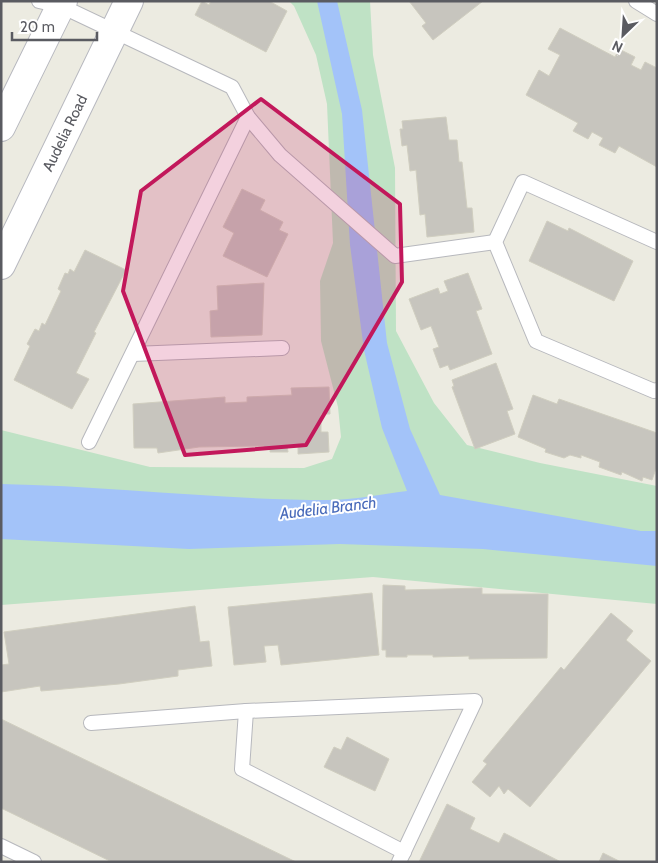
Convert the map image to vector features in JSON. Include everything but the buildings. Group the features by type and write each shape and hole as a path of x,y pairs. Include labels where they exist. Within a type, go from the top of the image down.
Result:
{"main road":[{"name":"Audelia Road","path":"1,265 129,1"},
{"path":"1,127 54,3"}],"lane":[{"path":"636,1 657,14"},
{"path":"54,3 115,30 232,87 248,117 280,155 395,256 495,242"},
{"path":"89,442 248,117"},
{"path":"657,242 522,182 495,242 536,341 654,391 657,390"},
{"path":"132,354 282,348"},
{"path":"91,723 246,711 475,701 402,857 242,769 246,711"},
{"path":"1,846 34,862"}],"highlighted area":[{"path":"261,99 400,204 402,282 306,445 185,455 123,291 141,191"}],"green space":[{"path":"289,1 370,1 373,55 395,168 396,331 434,403 467,445 540,463 657,486 657,604 373,577 1,605 1,430 150,467 304,468 332,459 341,437 338,407 321,341 320,281 333,243 327,104 316,55 294,6"}],"water":[{"name":"Audelia Branch","path":"317,1 337,1 362,110 387,343 410,429 440,495 641,531 657,531 657,566 483,549 340,544 189,549 1,539 1,484 338,500 407,491 382,428 364,350 350,245 342,114"}]}
